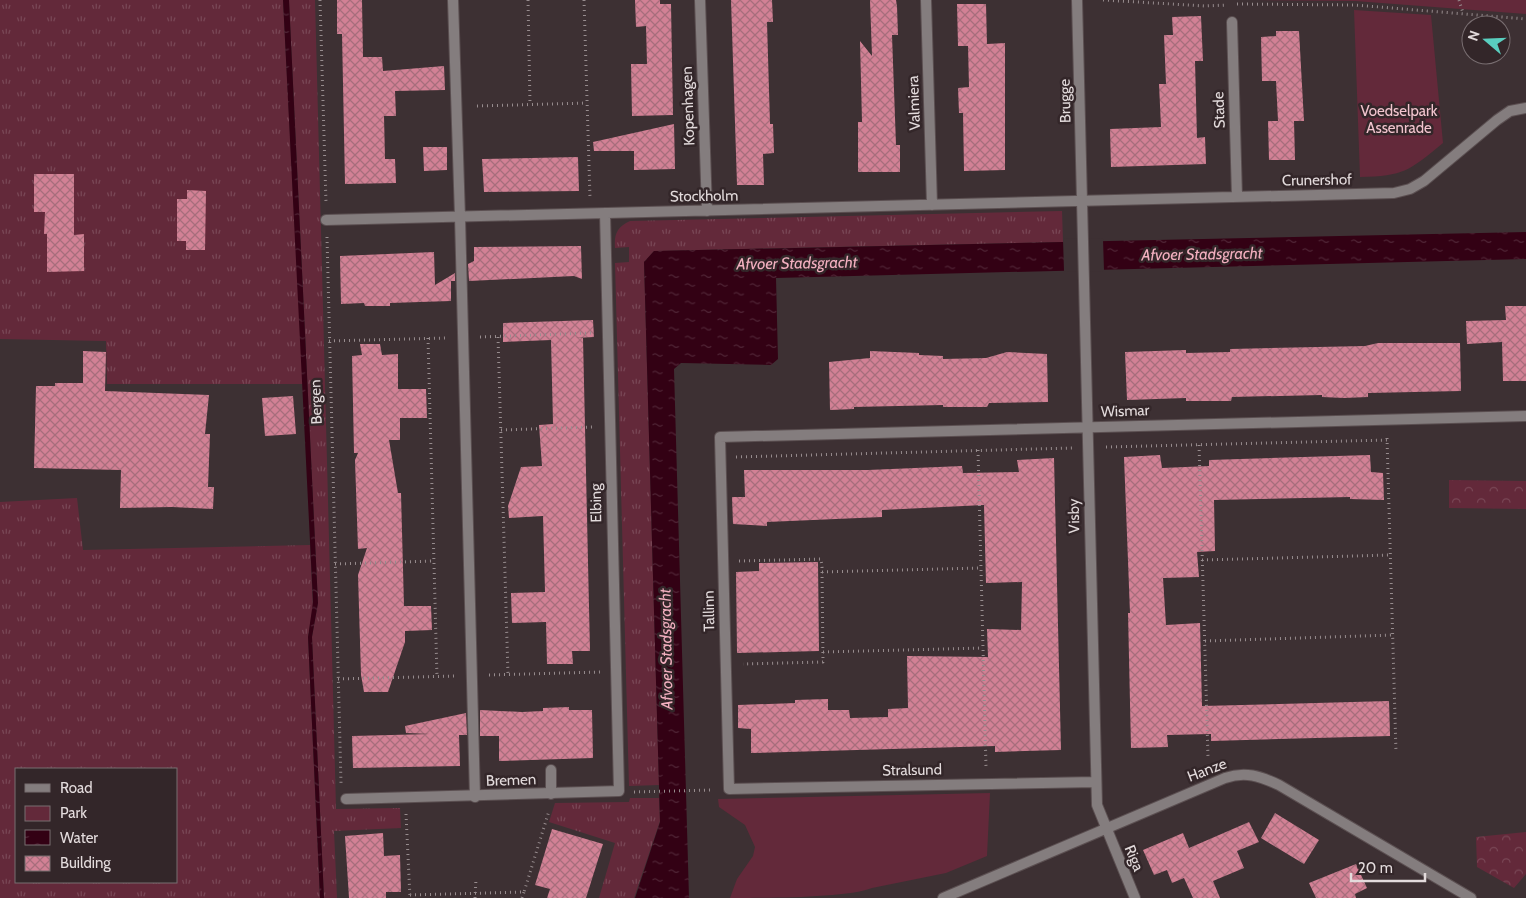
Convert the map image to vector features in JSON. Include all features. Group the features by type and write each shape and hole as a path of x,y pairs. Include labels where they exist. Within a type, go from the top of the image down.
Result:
{"street":[{"path":"453,0 475,797"},
{"name":"Kopenhagen","path":"700,0 707,211"},
{"name":"Valmiera","path":"926,0 932,205"},
{"name":"Brugge","path":"1077,0 1082,201"},
{"name":"Stade","path":"1232,22 1237,197"},
{"name":"Crunershof","path":"1082,201 1386,193 1410,189 1436,173 1502,117 1510,112 1526,108"},
{"name":"Stockholm","path":"326,220 1082,201"},
{"name":"Visby","path":"1082,201 1095,782 1097,805 1105,829"},
{"name":"Elbing","path":"605,213 624,792"},
{"name":"Wismar","path":"725,437 1526,416"},
{"name":"Tallinn","path":"725,437 720,437 720,458 729,789"},
{"path":"551,770 551,799"},
{"name":"Hanze","path":"943,898 1225,778 1239,774 1254,775 1278,785 1471,898"},
{"name":"Stralsund","path":"729,789 1095,782"},
{"name":"Bremen","path":"346,799 475,797 551,799 624,792"},
{"name":"Riga","path":"1105,829 1135,898"}],"path":[{"name":"Bergen","path":"320,0 341,799 346,799"},
{"path":"528,0 530,104"},
{"path":"584,0 591,213"},
{"path":"1103,0 1205,6 1327,5 1463,13 1526,19"},
{"path":"1327,5 1330,0"},
{"path":"1459,0 1463,13"},
{"path":"477,106 587,103"},
{"path":"473,337 590,334"},
{"path":"498,337 508,675"},
{"path":"428,338 436,677"},
{"path":"329,341 454,338"},
{"path":"1386,420 1396,752"},
{"path":"501,430 592,427"},
{"path":"720,458 1387,440"},
{"path":"1199,445 1208,757"},
{"path":"978,454 986,758"},
{"path":"1202,560 1391,555"},
{"path":"737,561 821,558 825,610 823,662 740,664"},
{"path":"335,564 434,561"},
{"path":"822,572 981,568"},
{"path":"1205,641 1393,635"},
{"path":"823,652 983,648"},
{"path":"481,675 599,672"},
{"path":"338,679 462,676"},
{"path":"624,792 718,790"},
{"path":"405,797 410,896 524,892 522,898"},
{"name":"Bremen","path":"524,892 551,799"},
{"path":"475,898 476,879"}],"green space":[{"path":"0,0 283,0 303,384 107,384 106,341 0,339"},
{"path":"289,0 315,0 336,809 400,808 401,828 334,831 337,898 324,898 312,637 318,603"},
{"path":"1256,0 1526,0 1526,14 1355,1"},
{"name":"Voedselpark Assenrade","path":"1354,10 1431,15 1443,143 1413,166 1397,173 1360,177"},
{"path":"1062,211 1063,242 654,251 644,262 659,785 629,786 615,263 629,262 629,247 615,248 615,239 619,228 630,221"},
{"path":"1449,480 1526,481 1526,509 1449,508"},
{"path":"77,498 83,550 310,545 313,608 308,637 320,898 0,898 0,502"},
{"path":"990,793 987,856 946,873 844,894 804,897 730,898 737,879 753,856 755,847 745,825 719,807 718,799"},
{"path":"630,798 659,798 660,821 634,898 599,898 615,843 549,822 555,803 629,802"},
{"path":"1526,832 1526,874 1514,888 1477,867 1476,837"}],"water":[{"path":"283,0 289,0 318,603 312,637 324,898 320,898 308,637 313,602"},
{"name":"Afvoer Stadsgracht","path":"1526,232 1526,259 776,278 778,359 771,365 681,363 674,369 689,898 635,898 660,822 644,262 654,251"}],"pier":[{"path":"1103,238 1104,271 1064,272 1063,239"}],"building":[{"path":"337,0 362,0 363,57 382,57 383,71 444,66 445,90 395,91 396,116 384,116 385,159 395,159 396,183 345,184 342,34 337,34"},
{"path":"635,0 660,0 660,4 671,4 673,115 632,116 631,64 647,64 646,26 636,27"},
{"path":"731,0 772,0 773,22 767,22 770,124 773,124 774,153 763,154 764,185 737,185"},
{"path":"870,0 896,0 898,35 892,35 896,145 900,145 900,172 858,172 858,122 862,122 860,41 872,56"},
{"path":"957,4 986,4 987,44 1005,43 1005,170 964,171 963,113 959,113 958,88 969,87 968,46 958,46"},
{"path":"1201,16 1203,61 1195,61 1197,138 1205,137 1206,164 1111,167 1110,129 1161,127 1159,84 1166,84 1164,35 1173,35 1172,17"},
{"path":"1276,31 1299,31 1304,121 1294,121 1295,160 1269,160 1268,121 1278,121 1276,81 1262,81 1261,37 1276,36"},
{"path":"674,124 675,169 634,170 634,151 594,151 593,142"},
{"path":"423,147 447,147 447,170 424,171"},
{"path":"578,157 579,191 484,192 482,159"},
{"path":"34,174 74,174 74,235 84,234 84,271 47,272 47,234 44,234 45,212 34,212"},
{"path":"187,190 206,191 205,250 186,250 186,241 177,241 177,199 187,199"},
{"path":"581,246 582,279 574,276 469,281 468,264 474,261 474,247"},
{"path":"434,252 435,285 455,273 455,281 451,281 451,301 390,303 390,306 365,306 364,303 341,304 340,256"},
{"path":"1505,306 1526,306 1526,381 1503,381 1502,342 1467,344 1466,321 1506,320"},
{"path":"593,320 594,337 576,338 583,338 590,651 572,651 573,664 547,664 546,622 512,623 511,593 545,592 543,516 509,518 508,506 521,467 542,466 539,425 553,424 551,340 503,342 503,323"},
{"path":"1378,343 1460,343 1461,391 1368,393 1368,397 1344,398 1322,397 1322,395 1232,397 1231,401 1186,401 1186,398 1127,400 1125,352 1186,350 1186,353 1230,352 1230,349 1365,346"},
{"path":"360,344 380,344 382,355 398,354 398,389 426,389 427,418 400,418 400,440 389,440 398,493 401,493 404,606 431,606 432,630 405,631 405,642 388,692 364,692 361,675 358,575 367,548 358,549 355,460 358,453 354,453 352,356 362,355"},
{"path":"83,351 106,352 105,391 209,395 205,434 210,434 208,487 214,487 213,509 172,507 120,508 121,470 34,468 36,386 55,386 55,383 83,383"},
{"path":"870,351 919,353 919,355 943,356 943,359 986,358 1007,352 1047,354 1048,402 989,403 987,407 943,407 943,405 854,407 854,409 830,410 829,362 870,358"},
{"path":"293,396 296,434 265,436 262,398"},
{"path":"1160,455 1162,468 1209,466 1209,460 1370,455 1371,472 1383,473 1384,500 1350,499 1350,497 1214,500 1215,551 1197,552 1199,577 1163,578 1166,625 1200,623 1202,706 1389,701 1390,736 1211,741 1211,734 1167,735 1168,747 1131,748 1128,613 1130,613 1124,457"},
{"path":"1054,458 1061,750 995,752 995,746 751,753 751,729 738,728 738,705 795,703 795,700 828,699 828,710 849,710 850,718 888,717 888,709 908,708 907,656 988,657 987,629 1021,630 1022,582 986,583 984,505 882,510 882,517 767,522 767,526 733,524 732,497 745,497 744,470 868,470 962,466 963,473 1019,472 1017,460"},
{"path":"818,562 819,651 737,653 736,572 759,571 759,563"},
{"path":"569,707 569,710 592,710 593,758 499,761 499,736 480,736 480,710 522,712 543,711 543,708"},
{"path":"466,713 467,735 459,735 460,766 353,768 352,736 430,734 406,733 405,726"},
{"path":"1275,813 1319,840 1304,864 1261,838"},
{"path":"1249,822 1259,842 1237,851 1244,868 1213,881 1220,898 1193,898 1184,878 1172,883 1167,870 1154,875 1143,850 1183,833 1189,848"},
{"path":"552,829 603,844 586,898 547,898 550,889 535,885"},
{"path":"383,833 384,856 400,855 401,892 386,892 386,898 349,898 345,836"},
{"path":"1356,864 1367,888 1355,894 1356,898 1316,898 1309,883"}]}
